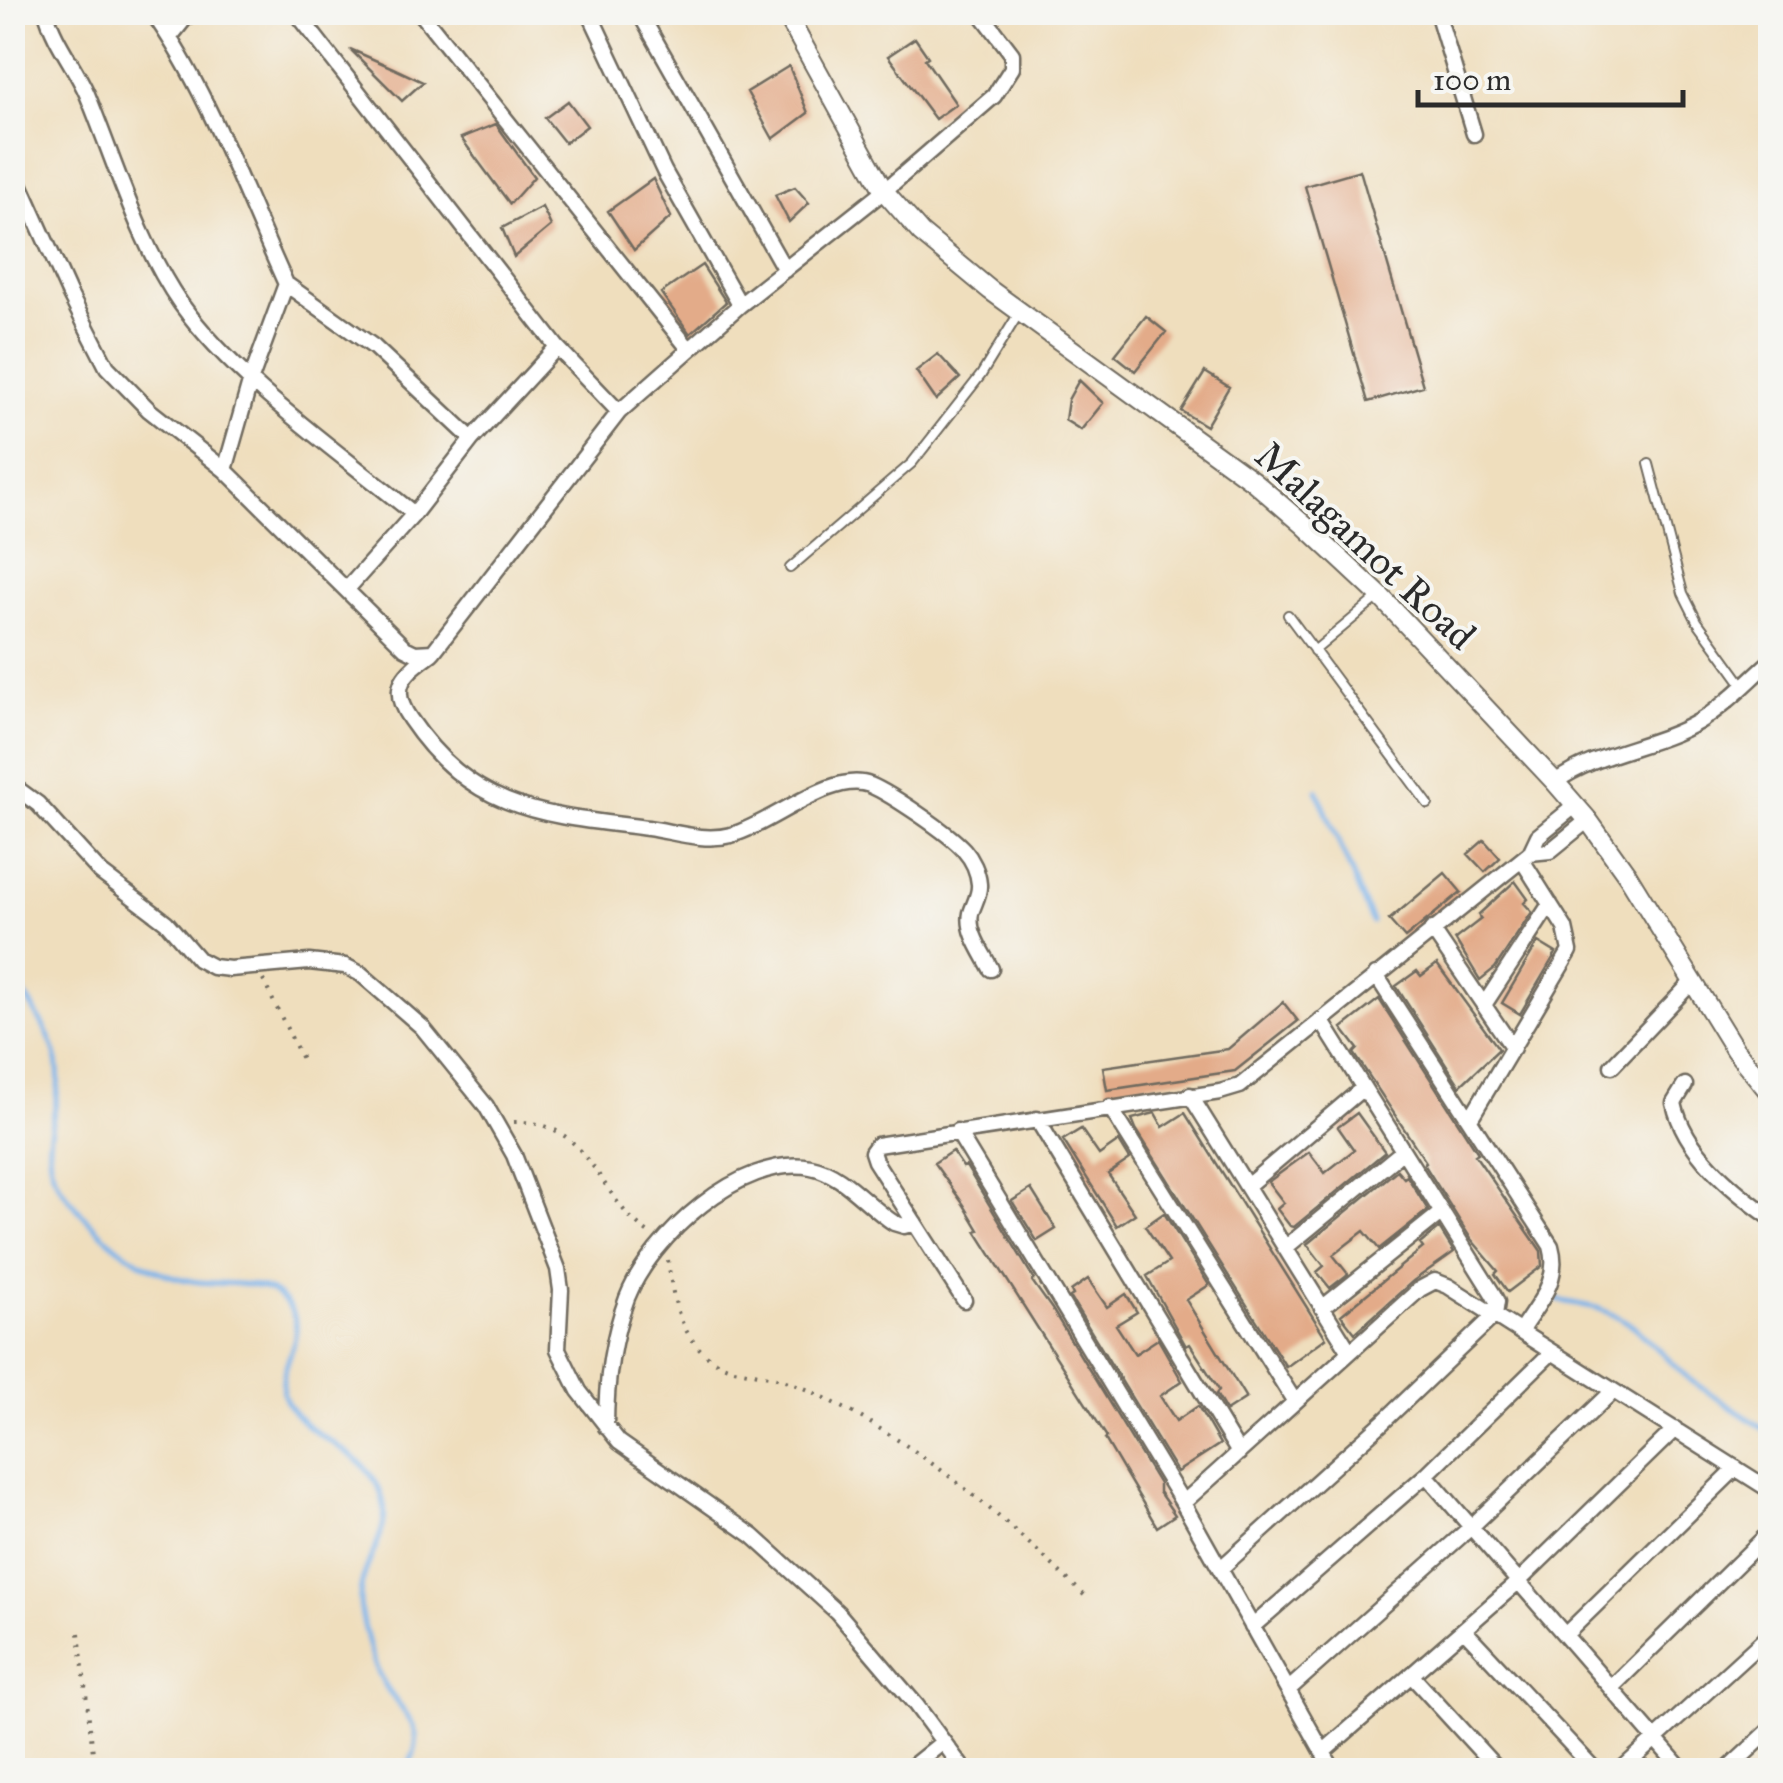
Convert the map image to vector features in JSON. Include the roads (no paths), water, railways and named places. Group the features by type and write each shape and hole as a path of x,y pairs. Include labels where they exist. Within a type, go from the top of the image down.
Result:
{"street":[{"path":"46,12 54,35 86,91 164,274 200,327 251,380 414,514"},
{"path":"152,12 170,38 212,120 286,284 374,347 472,439"},
{"path":"170,38 190,12"},
{"path":"296,12 557,348 618,412"},
{"path":"420,12 690,349"},
{"path":"589,12 664,171 740,305"},
{"path":"639,12 785,270"},
{"name":"Malagamot Road","path":"786,12 884,191 921,233 1020,312 1253,482 1380,596 1555,782 1628,876 1735,1050 1770,1093"},
{"path":"980,12 1012,54 1006,82 884,191 740,305 618,412 433,652 406,672 400,701 426,742 480,790 507,803 588,822 710,838 759,825 837,784 868,784 954,840 973,863 980,887 970,921 992,969"},
{"path":"1437,12 1474,134"},
{"path":"12,166 107,367 150,410 225,470 406,648 433,652"},
{"path":"225,470 251,380 286,284"},
{"path":"348,588 414,514 472,439 557,348"},
{"path":"1555,782 1595,759 1696,723 1770,662"},
{"path":"12,784 38,804 101,873 166,922 198,959 213,967 330,962 361,974 422,1027 461,1072 514,1156 558,1269 561,1290 557,1334 563,1364 606,1428 634,1454 753,1536 800,1577 860,1639 964,1770"},
{"path":"964,1300 875,1161 874,1149 880,1143 1240,1086 1526,857 1538,836 1582,812"},
{"path":"1470,1119 1570,951 1565,928 1526,857"},
{"path":"1484,1005 1550,904"},
{"path":"1432,929 1513,1048"},
{"path":"1376,975 1546,1235 1555,1258 1554,1278 1520,1332"},
{"path":"1612,1066 1692,982"},
{"path":"1220,1569 1495,1316 1497,1302 1493,1294 1321,1020"},
{"path":"1685,1085 1674,1103 1688,1136 1734,1188 1770,1217"},
{"path":"1247,1186 1364,1088"},
{"path":"1190,1095 1350,1352"},
{"path":"1110,1107 1295,1402"},
{"path":"1037,1119 1239,1453"},
{"path":"958,1131 1183,1504 1333,1770"},
{"path":"1285,1248 1403,1151"},
{"path":"606,1428 610,1373 627,1299 639,1273 690,1214 740,1178 785,1166 812,1167 832,1176 894,1223 915,1223"},
{"path":"1322,1308 1442,1212"},
{"path":"1183,1504 1420,1289 1434,1282 1448,1286 1770,1490"},
{"path":"1252,1627 1426,1475 1552,1352"},
{"path":"1288,1690 1472,1527 1614,1390"},
{"path":"1323,1752 1518,1581 1674,1429"},
{"path":"1565,1635 1736,1468"},
{"path":"1426,1475 1682,1770"},
{"path":"1610,1688 1770,1532"},
{"path":"1464,1630 1595,1770"},
{"path":"1621,1770 1770,1634"},
{"path":"1412,1676 1498,1770"},
{"path":"1728,1770 1770,1730"},
{"path":"908,1770 943,1742"}],"lane":[{"path":"790,568 912,464 981,375 1020,312"},
{"path":"1649,464 1684,593 1697,621 1744,686"},
{"path":"1314,651 1380,596"},
{"path":"1288,616 1428,804"}],"waterway":[{"path":"1317,790 1372,922"},
{"path":"12,974 54,1050 58,1079 49,1159 54,1175 76,1207 104,1236 154,1269 192,1281 261,1287 280,1297 291,1311 296,1324 284,1375 287,1402 308,1427 363,1466 382,1496 384,1522 362,1584 360,1608 379,1674 416,1735 414,1753 406,1770"},
{"path":"1557,1300 1619,1317 1635,1327 1690,1380 1770,1433"}]}
